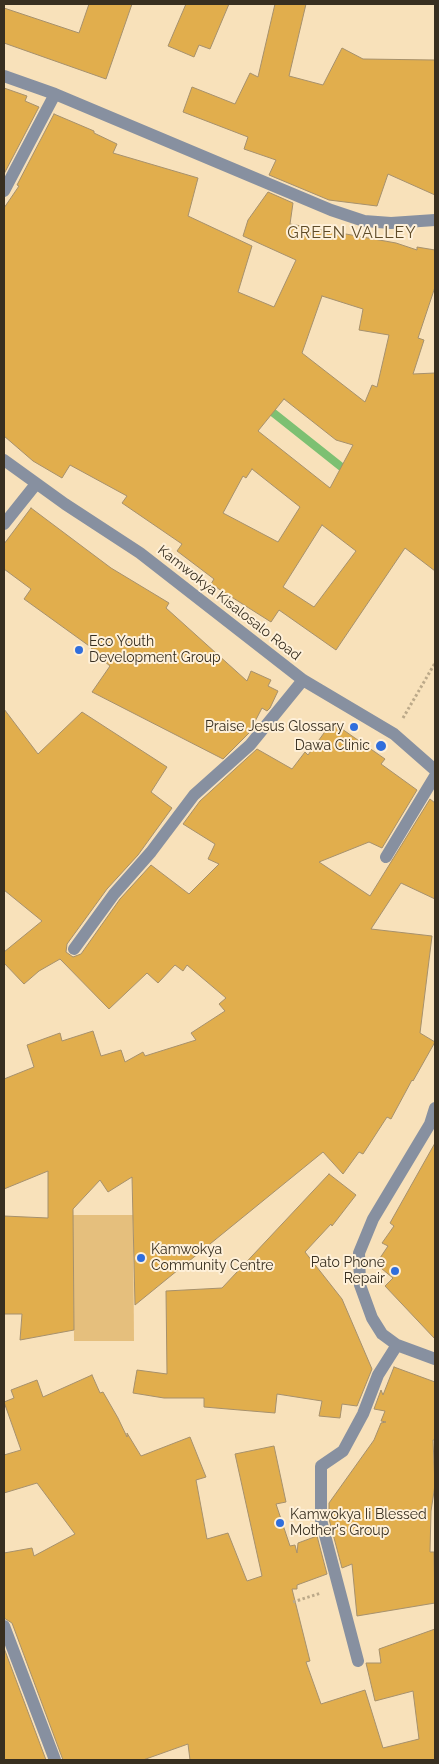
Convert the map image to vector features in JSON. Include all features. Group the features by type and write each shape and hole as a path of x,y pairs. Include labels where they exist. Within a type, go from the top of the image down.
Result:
{"street":[{"path":"4,76 55,94 331,210 364,221 391,223 435,220"},
{"path":"4,191 55,94"},
{"name":"Kamwokya Kisalosalo Road","path":"4,460 36,484 140,553 303,680 394,734 435,770"},
{"path":"4,524 36,484"},
{"path":"74,949 114,894 151,852 194,795 250,744 303,680"},
{"path":"386,857 435,776"},
{"path":"435,1108 427,1130 373,1219 359,1252 360,1285 372,1318 382,1334 397,1344 435,1360"},
{"path":"358,1661 321,1520 321,1466 343,1451 362,1414 378,1375 397,1344"},
{"path":"4,1626 55,1760"}],"path":[{"path":"394,734 435,663"},
{"path":"293,1602 339,1588"}],"shaded area":[{"path":"73,1215 133,1215 134,1341 74,1341"}],"building":[{"path":"89,4 132,4 106,79 4,43 4,8 79,33"},
{"path":"186,4 229,4 210,49 199,45 194,57 168,46"},
{"path":"275,4 306,4 289,76 323,85 342,48 363,59 435,60 435,195 388,174 377,206 329,200 269,175 276,160 244,149 248,137 183,112 192,87 235,104 250,73 258,77"},
{"path":"4,88 27,96 25,101 39,107 4,174"},
{"path":"54,114 94,131 94,133 117,144 113,153 198,178 188,216 252,246 238,292 274,307 296,260 243,236 248,220 268,192 293,203 290,224 396,243 417,250 417,247 435,250 435,287 418,338 424,340 413,374 435,373 435,571 405,548 336,650 279,610 271,622 211,584 214,579 177,551 182,544 122,503 127,496 70,465 62,478 33,461 4,436 4,208 19,186 17,185","holes":["322,296 363,309 359,330 389,335 377,387 372,385 365,402 302,353","284,399 336,440 353,445 330,488 258,431","252,469 300,507 278,542 223,513 243,476 246,478","322,525 356,551 314,607 283,587"]},
{"path":"31,508 111,568 169,603 166,608 247,681 251,671 271,680 268,686 278,691 270,708 267,711 262,708 249,733 223,759 92,692 110,666 91,650 92,648 24,599 31,589 4,569 4,544"},
{"path":"4,709 38,754 82,712 167,767 151,792 172,808 138,855 107,889 67,944 66,952 73,957 81,954 120,899 151,865 189,894 219,864 208,859 215,844 183,824 200,801 257,749 292,769 305,752 308,755 332,722 385,759 381,764 417,790 382,848 369,842 319,862 370,896 430,799 435,803 435,899 401,883 371,929 432,936 420,1033 435,1042 391,1119 387,1117 363,1154 359,1152 343,1174 323,1152 135,1305 132,1177 108,1192 100,1180 73,1209 74,1330 20,1340 22,1314 4,1314 4,1216 48,1218 48,1171 4,1189 4,1079 34,1067 27,1045 60,1033 62,1041 93,1031 101,1056 121,1050 125,1062 143,1052 145,1056 196,1040 191,1033 225,1011 219,1004 226,998 187,965 183,971 175,965 158,983 147,973 109,1009 60,959 39,971 24,984 4,963 4,952 42,921 4,890"},
{"path":"435,1143 435,1339 385,1286 393,1278 376,1264 388,1246 382,1243 394,1226 390,1223"},
{"path":"329,1174 356,1195 332,1226 331,1224 305,1252 342,1299 372,1369 357,1406 342,1404 340,1418 319,1416 322,1401 277,1394 275,1413 204,1407 204,1398 164,1398 133,1393 137,1370 167,1374 166,1291 222,1288"},
{"path":"394,1367 435,1382 435,1440 433,1440 435,1485 431,1511 430,1552 434,1552 435,1603 357,1616 352,1564 342,1568 329,1519 329,1503 374,1440 381,1423 386,1422 381,1421 385,1411 374,1409 381,1390 383,1395"},
{"path":"92,1375 100,1393 103,1392 127,1437 127,1433 141,1456 190,1437 206,1477 196,1480 207,1539 228,1533 247,1581 262,1576 235,1454 274,1446 286,1502 276,1504 290,1546 295,1545 297,1553 298,1543 317,1536 327,1574 297,1585 297,1589 292,1589 310,1661 306,1662 321,1704 365,1690 383,1748 419,1739 413,1691 375,1701 366,1663 381,1663 379,1649 435,1629 435,1760 190,1760 188,1744 143,1760 63,1760 12,1623 4,1618 4,1553 32,1548 34,1556 75,1534 37,1483 4,1493 4,1455 21,1450 4,1402 14,1398 11,1390 37,1380 43,1397"},
{"path":"4,1648 46,1760 4,1760"}],"waterway":[{"path":"266,407 349,473"}],"place":[{"name":"Eco Youth Development Group","path":"79,650"},
{"name":"Praise Jesus Glossary","path":"354,727"},
{"name":"Dawa Clinic","path":"381,746"},
{"name":"Kamwokya Community Centre","path":"141,1258"},
{"name":"Pato Phone Repair","path":"395,1271"},
{"name":"Kamwokya Ii Blessed Mother's Group","path":"280,1523"}],"district":[{"name":"GREEN VALLEY","path":"352,233"}]}
